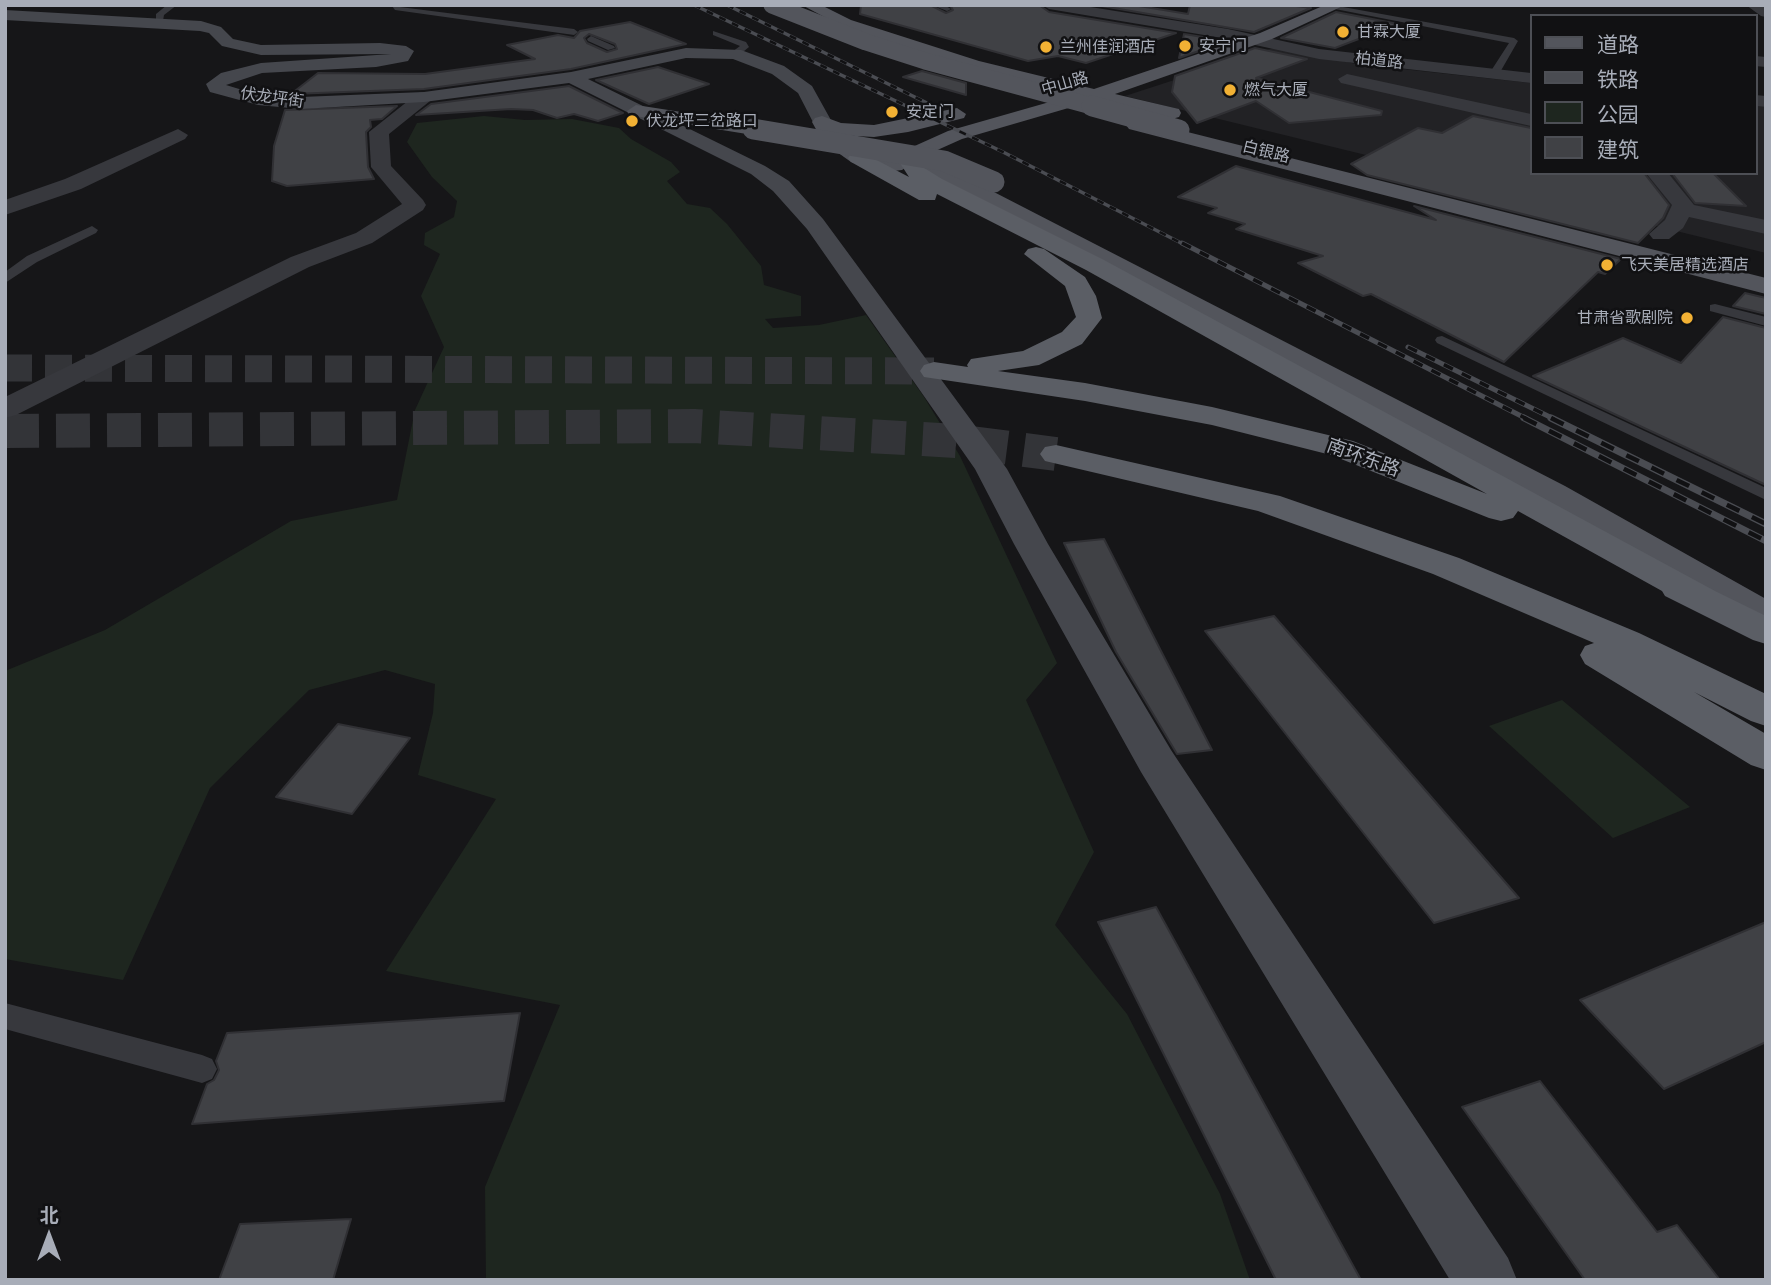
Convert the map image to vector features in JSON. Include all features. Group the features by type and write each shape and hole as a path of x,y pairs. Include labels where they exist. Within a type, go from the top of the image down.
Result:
{"highway":[{"path":"906,157 913,170 934,184 1095,265 1700,597"},
{"name":"南环东路","path":"858,158 1046,260 1076,282 1083,296 1089,318 1072,338 1029,359 934,371 1123,399 1212,416 1342,448 1525,520 1700,597 1766,631"},
{"path":"1056,454 1268,503 1446,566 1625,642 1766,711"},
{"path":"1446,566 1766,754"}],"main road":[{"path":"21,5 101,22"},
{"path":"761,5 822,33 949,74 1029,94 1058,95"},
{"name":"白银路","path":"772,5 853,38 925,61 1179,130 1766,277"},
{"name":"白银路","path":"785,5 876,40 934,58 1191,126 1766,268"},
{"path":"809,5 846,23 974,65 1163,133 1766,286"},
{"name":"中山路","path":"858,158 885,166 895,166 906,157 955,135 1302,5"},
{"name":"中山路","path":"1101,80 1252,40 1336,6"},
{"name":"伏龙坪街","path":"5,15 209,27 228,43 261,50 380,48 406,51 402,57 376,62 261,68 227,77 215,84 216,88 245,97 323,104 424,97 571,77 636,59 686,53 735,54 778,70 806,90 822,122"},
{"path":"571,77 636,111 730,154 781,186 815,224 991,469 1156,761 1486,1280"},
{"path":"1101,80 1200,119"},
{"name":"中山路","path":"996,103 1029,94"},
{"path":"822,122 837,129 874,131 901,128 971,110"},
{"path":"636,111 944,161 994,182 1207,295 1277,328 1534,475 1553,493"},
{"path":"822,122 830,138 858,158"},
{"path":"906,157 928,164 1553,493 1766,615"},
{"path":"1654,232 1687,240"}],"street":[{"name":"柏道路","path":"1049,5 1228,34 1319,54 1530,78"},
{"path":"1753,5 1766,13"},
{"path":"1345,78 1530,120"},
{"path":"5,410 300,262 363,238 415,205 381,167 379,132 424,97"},
{"path":"5,208 73,184 177,135"},
{"path":"1654,232 1675,223 1683,204 1658,175"},
{"path":"1681,209 1766,227"}],"lane":[{"path":"159,24 159,14 173,5"},
{"path":"936,5 947,9"},
{"path":"1336,6 1514,41 1494,74"},
{"path":"395,8 574,32"},
{"path":"716,33 743,44 745,47 735,54"},
{"path":"591,39 611,48"},
{"path":"5,279 32,259 92,230"},
{"path":"1715,308 1766,322"},
{"path":"1442,340 1766,495"},
{"path":"5,1016 202,1069"}],"shaded area":[{"path":"1279,46 1356,64 1530,83 1530,175 1757,175 1757,106 1766,107 1766,253 1125,96"}],"green space":[{"path":"484,116 525,120 572,119 619,128 631,139 671,162 680,172 667,181 687,204 710,208 727,224 761,266 764,285 801,296 801,316 765,319 773,328 819,325 866,315 924,397 960,456 1057,663 1026,700 1094,852 1055,925 1127,1014 1220,1194 1250,1280 486,1280 485,1187 560,1005 386,971 496,799 418,775 433,713 435,684 385,670 309,690 210,788 123,980 5,959 5,671 105,630 291,521 397,500 415,410 444,347 421,296 440,254 424,245 425,233 454,217 457,201 432,177 407,142 417,123"},
{"path":"1562,700 1690,807 1613,838 1489,726"}],"building":[{"path":"861,5 930,5 946,13 953,10 950,5 1039,5 1049,12 1176,33 1086,63 1058,56 1028,61 860,14"},
{"path":"1096,5 1133,5 1188,14 1190,5 1289,5 1311,8 1254,32"},
{"name":"甘霖大厦","path":"1336,12 1398,24 1335,48 1281,38"},
{"path":"630,22 686,44 571,69 424,89 291,94 318,73 425,74 535,59 507,45 558,35 574,38 580,31","holes":["589,34 615,44 617,49 607,52 587,43 584,38"]},
{"path":"1184,34 1227,41 1179,58"},
{"path":"1255,48 1307,59 1256,78 1382,111 1381,115 1289,123 1256,101 1197,123 1172,92 1175,76"},
{"path":"658,67 709,84 649,104 596,80"},
{"path":"922,71 966,83 966,95 903,77"},
{"path":"569,86 623,113 598,121 574,114 557,118 533,110 511,109 416,115 431,104"},
{"path":"397,106 382,119 370,120 371,127 366,132 368,167 374,179 287,186 272,181 274,146 285,110"},
{"path":"1473,116 1530,128 1530,175 1646,175 1669,205 1663,218 1638,243 1367,175 1351,164 1418,128 1442,133"},
{"path":"1236,166 1436,220 1414,206 1621,259 1605,274 1598,272 1504,362 1371,294 1363,296 1298,263 1323,256 1236,229 1245,224 1208,213 1217,208 1178,197"},
{"path":"1674,175 1715,175 1746,206 1695,203"},
{"path":"1745,293 1766,298 1766,314 1733,306"},
{"path":"1723,317 1766,328 1766,485 1533,376 1623,338 1681,363"},
{"path":"1104,539 1212,750 1177,754 1116,652 1064,543"},
{"path":"1274,616 1519,898 1434,923 1205,631"},
{"path":"338,724 410,738 352,814 276,797"},
{"path":"1156,907 1361,1280 1276,1280 1098,922"},
{"path":"1766,922 1766,1042 1664,1089 1580,1000"},
{"path":"520,1013 504,1101 192,1124 207,1084 214,1080 219,1070 216,1061 227,1033"},
{"path":"1540,1081 1657,1232 1677,1225 1720,1280 1585,1280 1462,1107"},
{"path":"351,1219 333,1280 219,1280 240,1224"}],"tunnel":[{"path":"5,368 934,371"},
{"path":"5,431 694,426 956,441 1056,454"}],"railway":[{"path":"694,5 1003,152 1185,245"},
{"path":"727,5 927,103"},
{"path":"1182,243 1527,419"},
{"path":"1408,347 1554,419"},
{"path":"1524,418 1766,541"},
{"path":"1551,418 1766,524"}],"place":[{"name":"甘霖大厦","path":"1343,32"},
{"name":"安宁门","path":"1185,46"},
{"name":"兰州佳润酒店","path":"1046,47"},
{"name":"燃气大厦","path":"1230,90"},
{"name":"安定门","path":"892,112"},
{"name":"伏龙坪三岔路口","path":"632,121"},
{"name":"飞天美居精选酒店","path":"1607,265"},
{"name":"甘肃省歌剧院","path":"1687,318"}]}
